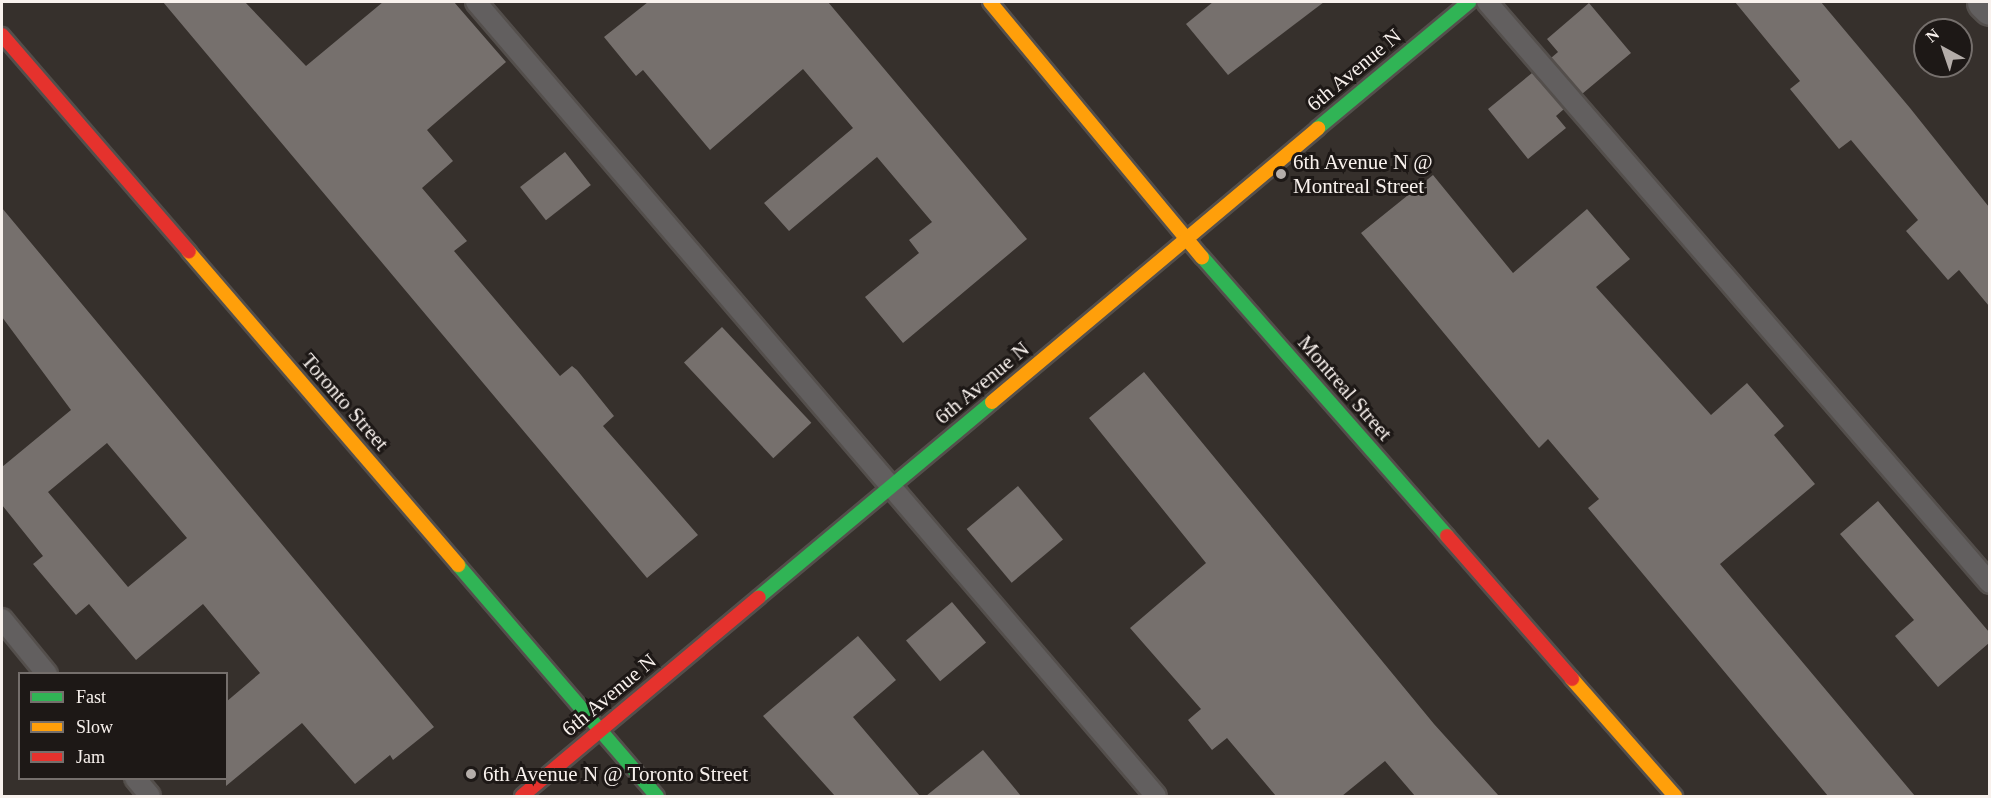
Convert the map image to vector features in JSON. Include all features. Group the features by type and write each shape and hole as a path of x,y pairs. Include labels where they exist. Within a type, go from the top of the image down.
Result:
{"street":[{"name":"Montreal Street","path":"990,2 1186,239 1676,796"},
{"name":"6th Avenue N","path":"522,796 1469,2"},
{"path":"1984,2 1989,8"},
{"name":"Toronto Street","path":"2,35 657,796"}],"lane":[{"path":"476,2 889,488 1156,796"},
{"path":"1487,2 1989,583"},
{"path":"2,619 45,672"},
{"path":"137,780 150,796"}],"building":[{"path":"163,2 245,2 306,66 383,2 454,2 506,62 427,130 453,161 422,188 467,241 454,251 560,376 572,366 577,370 614,416 603,426 698,535 647,578"},
{"path":"648,2 828,2 1027,239 903,343 865,297 919,253 909,240 932,222 877,157 789,231 764,203 853,128 803,69 710,150 643,70 636,76 604,37"},
{"path":"1213,2 1324,2 1228,75 1186,24"},
{"path":"1735,2 1821,2 1910,108 1989,207 1989,306 1959,270 1948,280 1906,231 1918,220 1851,140 1839,149 1790,89 1800,81"},
{"path":"1589,3 1631,53 1582,94 1551,58 1558,52 1547,39"},
{"path":"1532,73 1564,109 1556,116 1566,128 1528,159 1488,109"},
{"path":"565,152 591,185 546,220 520,187"},
{"path":"1433,175 1513,273 1587,209 1630,259 1596,287 1711,415 1747,383 1784,426 1774,435 1815,484 1720,564 1915,796 1828,796 1588,508 1599,499 1548,439 1539,448 1361,233"},
{"path":"2,208 434,727 393,760 390,755 355,784 302,723 226,786 226,780 228,780 228,700 260,673 203,604 136,660 89,604 76,615 33,564 43,556 2,505 2,467 71,410 2,317","holes":["107,443 187,538 128,587 48,492"]},
{"path":"722,327 811,423 773,458 684,362"},
{"path":"1144,372 1434,724 1499,796 1415,796 1385,761 1342,796 1276,796 1227,738 1212,750 1188,720 1201,709 1130,628 1206,563 1089,418"},
{"path":"1018,486 1063,540 1012,583 967,529"},
{"path":"1878,501 1989,632 1989,643 1938,687 1895,636 1914,620 1840,534"},
{"path":"952,602 986,643 940,681 906,641"},
{"path":"858,636 896,680 853,717 920,796 835,796 763,716"},
{"path":"983,750 1021,796 926,796"}],"traffic: fast":[{"path":"1318,128 1469,2"},
{"path":"1202,257 1447,536"},
{"path":"759,597 992,402"},
{"path":"458,565 657,796"}],"traffic: slow":[{"path":"990,2 1202,257"},
{"path":"992,402 1318,128"},
{"path":"189,252 458,565"},
{"path":"1572,679 1675,796"}],"traffic: jam":[{"path":"2,35 189,252"},
{"path":"1447,536 1572,679"},
{"path":"522,796 759,597"}],"place":[{"name":"6th Avenue N @ Montreal Street","path":"1281,174"},
{"name":"6th Avenue N @ Toronto Street","path":"471,774"}]}
